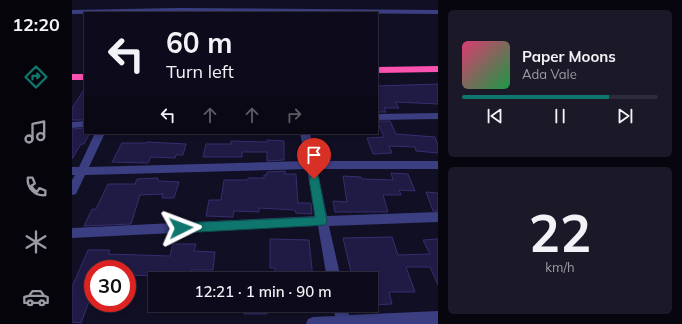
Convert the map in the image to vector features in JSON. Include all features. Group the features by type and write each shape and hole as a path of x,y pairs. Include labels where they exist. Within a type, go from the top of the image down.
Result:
{"highway":[{"path":"378,70 438,69"},
{"path":"72,77 84,77"}],"street":[{"path":"72,12 255,10 438,12"},
{"path":"378,117 438,116"},
{"path":"72,124 84,124"},
{"path":"72,191 77,171 99,134"},
{"path":"305,134 321,221 332,272"},
{"path":"77,171 312,165 438,165"},
{"path":"72,233 321,221 438,218"},
{"path":"342,312 344,323"},
{"path":"313,324 438,318"}],"building":[{"path":"438,84 438,104 395,102 399,108 384,108 386,112 378,112 378,86"},
{"path":"84,90 84,120 72,120 72,108"},
{"path":"378,121 390,121 396,134 435,137 438,145 438,153 416,151 415,147 389,146 392,153 373,154 367,138 384,137"},
{"path":"84,128 84,134 89,134 84,144 81,144 72,159 72,129"},
{"path":"267,140 284,141 284,160 267,161 267,152 242,152 242,157 203,157 206,144 231,144 231,141 267,142"},
{"path":"147,142 186,144 183,155 176,155 175,158 151,157 148,163 112,162 122,143"},
{"path":"285,171 285,174 296,174 298,203 311,203 312,214 296,213 295,210 259,208 259,212 234,211 233,217 206,216 209,200 221,200 224,180 264,178 264,175 267,175 267,172"},
{"path":"391,173 408,174 415,191 399,190 401,195 383,195 388,212 335,212 333,201 347,202 343,176 361,177 362,179 393,180"},
{"path":"158,178 158,181 179,182 174,198 162,198 163,194 140,195 131,224 84,226 92,209 96,209 108,184 135,184 137,179"},
{"path":"426,192 438,193 438,211 433,211"},
{"path":"392,237 398,255 430,254 423,240 438,239 438,285 430,267 406,267 415,292 389,292 392,304 378,305 378,272 351,272 343,238"},
{"path":"270,239 309,240 312,272 275,272 275,268 270,268"},
{"path":"173,244 196,244 194,251 215,252 213,270 191,270 191,272 148,272 148,276 136,275 136,260 84,260 85,312 81,323 72,322 72,287 88,250 110,250 108,254 170,256"},
{"path":"244,312 267,312 267,314 244,314"}],"route":[{"path":"181,228 321,221 314,179"}]}
